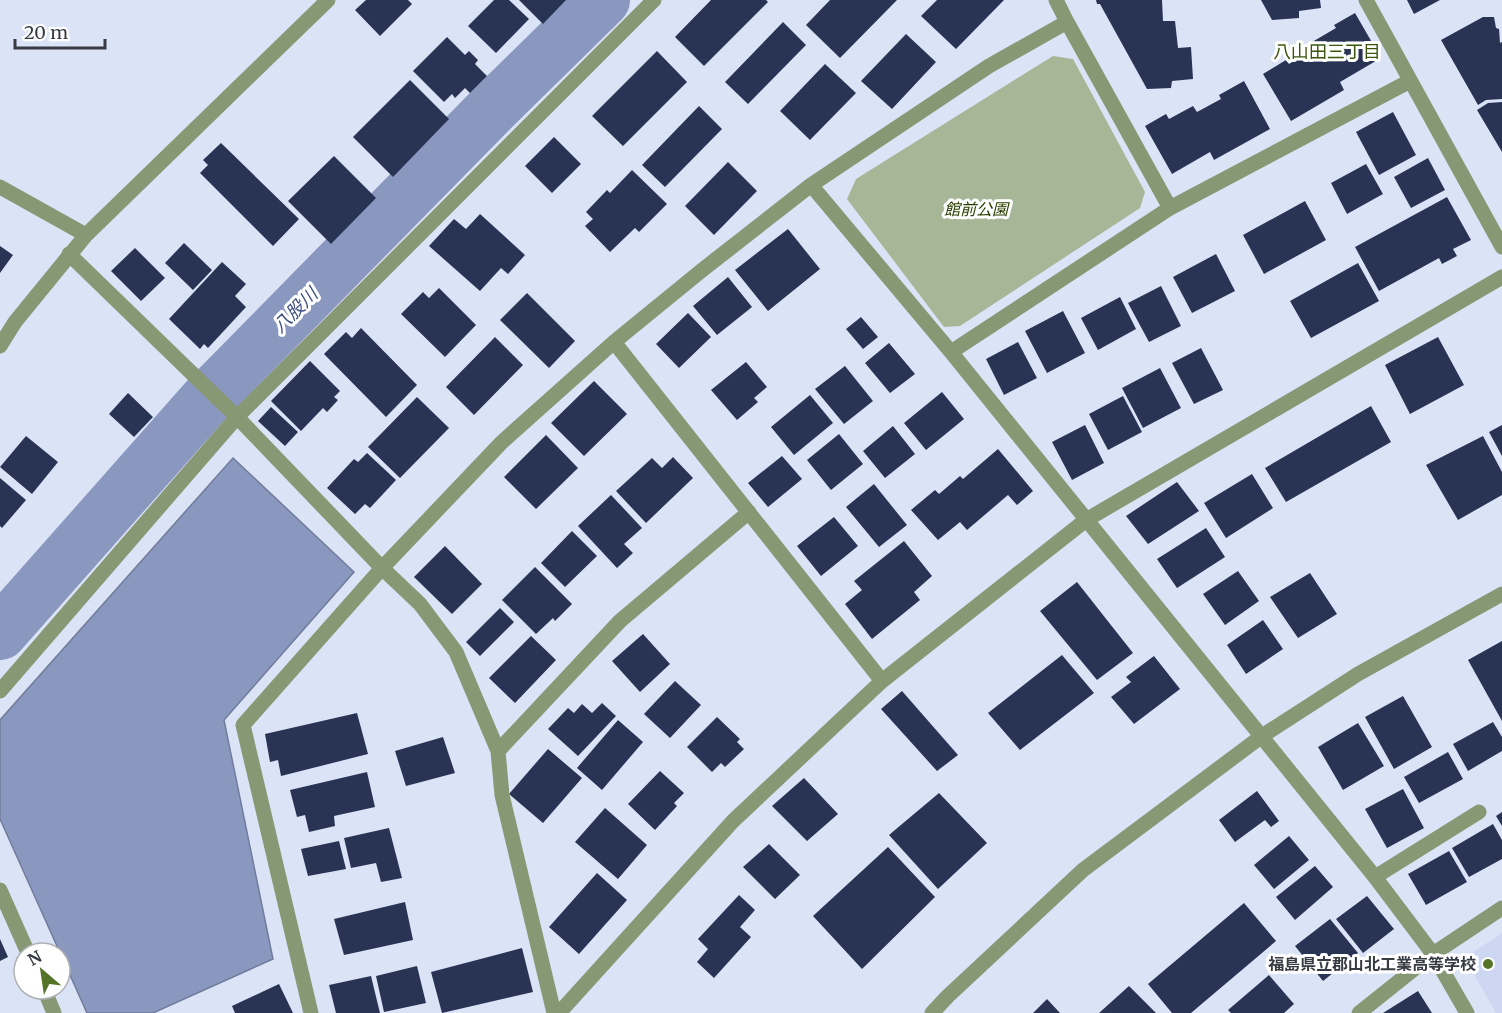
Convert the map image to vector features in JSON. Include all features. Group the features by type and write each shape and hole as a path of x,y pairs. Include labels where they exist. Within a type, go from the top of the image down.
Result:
{"street":[{"path":"0,346 15,322 86,235 328,0"},
{"path":"0,691 237,417 654,0"},
{"path":"1056,0 1170,208"},
{"path":"1366,0 1502,247"},
{"path":"311,1013 243,725 382,568 502,442 614,342 701,270 812,185 989,66 1067,22"},
{"path":"951,352 1170,208 1410,81"},
{"path":"812,185 951,352 1376,877 1433,954 1467,1013"},
{"path":"0,187 86,235"},
{"path":"69,254 237,417 382,568 420,604 456,652 498,751 502,795 554,1013"},
{"path":"559,1013 733,821 882,681 1086,520 1502,277"},
{"path":"614,342 882,681"},
{"path":"498,751 620,621 749,512"},
{"path":"932,1013 1083,870 1262,736 1358,674 1502,594"},
{"path":"1376,877 1479,812"},
{"path":"0,890 23,941"},
{"path":"1359,1013 1433,954 1502,908"}],"shaded area":[{"path":"233,458 354,572 224,720 273,959 153,1013 87,1013 72,980 72,941 55,941 0,819 0,720"},
{"name":"福島県立郡山北工業高等学校","path":"1502,933 1502,1013 1496,1013 1474,974 1472,953"}],"green space":[{"name":"館前公園","path":"1053,56 1073,59 1145,192 1140,208 960,326 944,327 847,199 856,179"}],"building":[{"path":"366,0 408,0 412,4 380,36 355,10"},
{"path":"494,0 509,0 529,19 496,53 468,26"},
{"path":"519,0 566,0 543,24"},
{"path":"711,0 766,0 768,2 704,66 675,37"},
{"path":"830,0 897,0 840,58 806,25"},
{"path":"937,0 1004,0 956,49 921,16"},
{"path":"1096,0 1162,0 1163,21 1175,21 1178,48 1191,47 1193,79 1172,81 1171,88 1147,89"},
{"path":"1261,0 1320,0 1321,8 1299,11 1299,18 1272,20"},
{"path":"1407,0 1440,0 1414,14"},
{"path":"1355,13 1381,58 1340,82 1344,90 1291,121 1263,74 1286,60 1289,64 1311,51 1307,45 1336,28 1334,25"},
{"path":"1483,17 1494,17 1496,28 1499,29 1500,43 1502,42 1502,99 1486,100 1478,105 1441,40"},
{"path":"783,22 806,45 748,104 725,82"},
{"path":"906,34 936,62 892,109 861,81"},
{"path":"447,37 465,55 469,51 478,60 475,64 487,76 470,93 465,88 455,98 452,94 444,102 413,71"},
{"path":"657,51 687,82 623,146 592,116"},
{"path":"825,64 856,93 810,140 780,111"},
{"path":"410,80 449,119 393,177 353,137"},
{"path":"1244,81 1270,129 1214,160 1210,152 1172,174 1145,126 1166,114 1169,119 1193,106 1197,112 1221,99 1219,95"},
{"path":"1502,102 1502,152 1477,110 1488,103"},
{"path":"699,106 722,129 665,187 642,165"},
{"path":"1393,112 1416,155 1379,175 1356,132"},
{"path":"554,137 581,164 552,193 525,166"},
{"path":"221,143 299,219 273,246 200,173 208,165 203,160"},
{"path":"334,156 376,198 331,244 288,201"},
{"path":"1428,158 1445,190 1411,208 1394,177"},
{"path":"728,162 757,191 714,235 685,206"},
{"path":"1366,164 1383,194 1347,214 1331,183"},
{"path":"632,170 667,204 639,232 635,228 610,252 585,226 593,219 586,212 607,190 610,193"},
{"path":"1447,197 1471,240 1453,249 1457,256 1442,264 1439,258 1379,291 1355,247"},
{"path":"1305,201 1326,240 1264,274 1243,235"},
{"path":"480,214 525,255 508,274 501,268 480,291 429,246 454,219 466,229"},
{"path":"788,229 820,269 768,311 735,270"},
{"path":"184,243 212,270 193,290 165,263"},
{"path":"0,246 13,255 0,273"},
{"path":"135,248 165,278 141,301 111,271"},
{"path":"1216,254 1235,291 1192,313 1173,277"},
{"path":"222,262 246,284 235,296 246,307 208,348 204,344 200,349 169,319"},
{"path":"1358,263 1379,301 1311,338 1290,301"},
{"path":"728,277 752,307 717,335 693,306"},
{"path":"1161,286 1181,326 1149,342 1128,303"},
{"path":"439,288 476,325 445,357 401,314 423,292 429,298"},
{"path":"527,293 575,341 549,368 500,320"},
{"path":"1120,297 1136,329 1098,350 1081,318"},
{"path":"1063,311 1085,353 1047,373 1025,331"},
{"path":"688,313 711,337 679,368 656,344"},
{"path":"861,317 878,337 863,349 846,329"},
{"path":"361,328 417,385 386,417 324,354 346,332 352,338"},
{"path":"495,337 523,365 474,415 446,387"},
{"path":"1438,337 1464,385 1410,414 1385,365"},
{"path":"1018,342 1037,378 1004,395 986,359"},
{"path":"889,343 915,374 890,393 865,363"},
{"path":"1201,348 1223,390 1194,404 1172,363"},
{"path":"310,361 340,391 334,397 338,400 327,412 323,408 301,431 271,401"},
{"path":"746,362 767,387 754,398 758,402 737,420 711,390"},
{"path":"845,366 873,401 844,424 815,389"},
{"path":"1160,368 1181,408 1143,428 1122,388"},
{"path":"594,381 627,414 584,456 551,423"},
{"path":"942,392 964,419 926,450 904,423"},
{"path":"128,393 153,417 134,437 109,414"},
{"path":"810,395 833,423 794,455 771,427"},
{"path":"1123,396 1142,432 1108,450 1089,414"},
{"path":"417,397 449,428 400,478 368,447"},
{"path":"1371,406 1391,442 1286,502 1265,468"},
{"path":"271,407 298,432 285,446 258,421"},
{"path":"1085,425 1104,463 1072,480 1052,442"},
{"path":"1502,425 1502,456 1489,432"},
{"path":"893,426 915,454 885,478 863,451"},
{"path":"839,434 863,464 831,490 807,460"},
{"path":"546,435 578,468 536,509 504,477"},
{"path":"26,436 58,462 32,494 0,467"},
{"path":"1483,436 1502,472 1502,495 1458,520 1426,465"},
{"path":"998,449 1033,491 1017,505 1008,495 967,530 960,522 938,540 911,510 935,490 939,494 960,476 963,479"},
{"path":"367,453 396,480 370,508 365,504 355,514 327,488 354,459 358,462"},
{"path":"782,456 802,479 768,507 748,483"},
{"path":"673,457 693,478 646,523 616,491 652,458 662,468"},
{"path":"1252,474 1273,508 1226,538 1204,503"},
{"path":"0,478 26,500 2,528 0,526"},
{"path":"1177,482 1199,511 1148,544 1126,516"},
{"path":"874,484 907,525 879,547 846,507"},
{"path":"611,495 642,528 624,544 633,553 617,568 578,526"},
{"path":"834,517 858,546 821,576 797,546"},
{"path":"1206,528 1225,557 1177,588 1157,559"},
{"path":"572,531 597,556 565,587 541,563"},
{"path":"904,541 932,576 914,592 920,600 872,639 845,604 862,590 854,581"},
{"path":"445,546 482,584 452,614 414,577"},
{"path":"535,567 572,604 555,621 553,618 536,634 502,600"},
{"path":"1238,571 1259,601 1225,625 1203,594"},
{"path":"1310,573 1337,614 1298,638 1270,597"},
{"path":"1077,582 1133,653 1097,680 1040,611"},
{"path":"500,608 514,622 480,656 466,642"},
{"path":"1263,620 1283,649 1246,674 1227,645"},
{"path":"643,634 670,664 640,692 612,661"},
{"path":"531,636 556,660 515,703 489,678"},
{"path":"1502,641 1502,721 1468,660"},
{"path":"1062,655 1094,693 1020,750 988,713"},
{"path":"1154,656 1180,689 1134,724 1111,697 1131,682 1126,677"},
{"path":"675,681 701,705 670,738 644,714"},
{"path":"902,691 958,755 937,771 881,709"},
{"path":"1403,696 1432,747 1394,769 1365,717"},
{"path":"602,703 616,716 578,756 548,729 568,708 574,713 582,704 592,713"},
{"path":"357,713 368,754 281,776 278,760 270,762 265,734"},
{"path":"717,717 740,739 737,742 744,749 725,767 721,763 712,772 687,747"},
{"path":"618,720 643,742 602,790 577,768"},
{"path":"1493,722 1502,737 1502,751 1468,771 1453,744"},
{"path":"1358,723 1384,766 1343,790 1318,747"},
{"path":"443,737 455,773 406,786 395,751"},
{"path":"548,749 582,778 543,823 509,794"},
{"path":"1448,752 1463,779 1419,803 1404,777"},
{"path":"660,771 684,793 674,803 677,806 655,830 628,804"},
{"path":"367,772 375,807 334,816 335,826 309,832 305,815 297,817 290,790"},
{"path":"804,778 838,814 807,841 772,806"},
{"path":"1403,789 1424,828 1387,848 1365,809"},
{"path":"1257,791 1279,821 1271,827 1265,820 1235,842 1219,820"},
{"path":"939,793 987,843 938,889 889,835"},
{"path":"605,808 647,845 618,879 575,842"},
{"path":"1502,812 1502,826 1496,816"},
{"path":"1493,824 1502,840 1502,859 1469,877 1452,848"},
{"path":"389,828 402,878 381,882 376,863 351,868 344,838"},
{"path":"1289,836 1309,860 1274,889 1254,865"},
{"path":"339,841 346,869 308,876 301,849"},
{"path":"769,844 800,875 775,899 743,867"},
{"path":"888,847 935,897 862,969 813,916"},
{"path":"1449,851 1467,882 1426,905 1408,874"},
{"path":"1315,866 1333,887 1295,920 1276,897"},
{"path":"597,873 627,900 579,954 549,927"},
{"path":"739,895 755,910 740,927 751,937 714,978 697,962 708,949 698,939"},
{"path":"1367,896 1394,929 1363,953 1336,919"},
{"path":"405,902 413,940 344,955 334,919"},
{"path":"1244,903 1276,941 1191,1013 1172,1013 1148,984"},
{"path":"1330,919 1358,953 1323,981 1295,946"},
{"path":"0,939 8,957 0,961"},
{"path":"522,948 533,992 442,1013 431,972"},
{"path":"417,966 426,1003 384,1012 376,976"},
{"path":"1269,975 1294,1004 1284,1013 1231,1013 1228,1010"},
{"path":"371,976 380,1013 336,1013 329,985"},
{"path":"279,984 293,1013 235,1013 232,1006"},
{"path":"1129,986 1156,1013 1099,1013"},
{"path":"1418,991 1432,1013 1383,1013"},
{"path":"1047,999 1060,1013 1033,1013"}],"waterway":[{"name":"八股川","path":"0,633 208,398 496,105 603,0"}],"place":[{"name":"福島県立郡山北工業高等学校","path":"1488,964"}],"district":[{"name":"八山田三丁目","path":"1327,51"}]}
